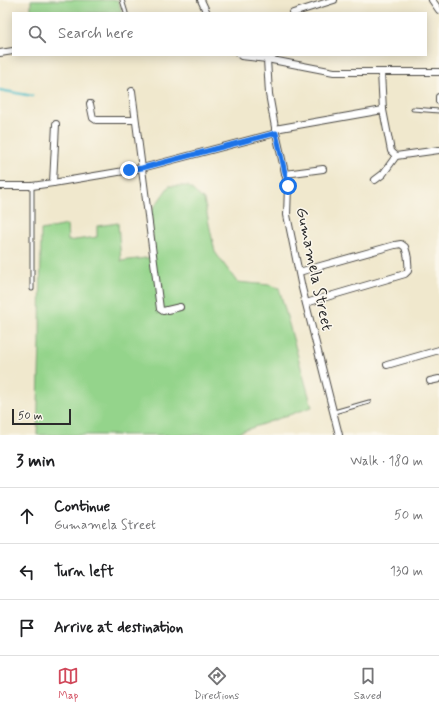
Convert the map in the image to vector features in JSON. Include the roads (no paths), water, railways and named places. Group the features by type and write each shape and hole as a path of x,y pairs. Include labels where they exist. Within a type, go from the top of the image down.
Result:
{"street":[{"path":"201,0 207,12"},
{"path":"295,12 320,2 334,0"},
{"path":"432,0 439,10"},
{"path":"0,53 12,51"},
{"path":"241,56 267,59 334,72 439,72"},
{"name":"Gumamela Street","path":"267,59 275,131 288,186 287,214 306,303 339,435"},
{"path":"381,72 384,110 391,151 396,156"},
{"path":"132,91 160,309 163,311 180,307"},
{"path":"90,104 93,118 96,120 135,120"},
{"path":"0,186 32,186 142,168 275,131 384,110"},
{"path":"53,183 56,124"},
{"path":"375,180 383,174 396,156 439,150"},
{"path":"285,174 323,168"},
{"path":"299,272 401,244 405,247 409,262 408,271 404,274 306,303"},
{"path":"388,365 439,350"},
{"path":"430,381 439,379"}],"lane":[{"path":"122,0 126,12"},
{"path":"413,109 439,111"},
{"path":"32,186 32,289"},
{"path":"334,412 369,402"}],"waterway":[{"path":"0,90 32,96"}]}
